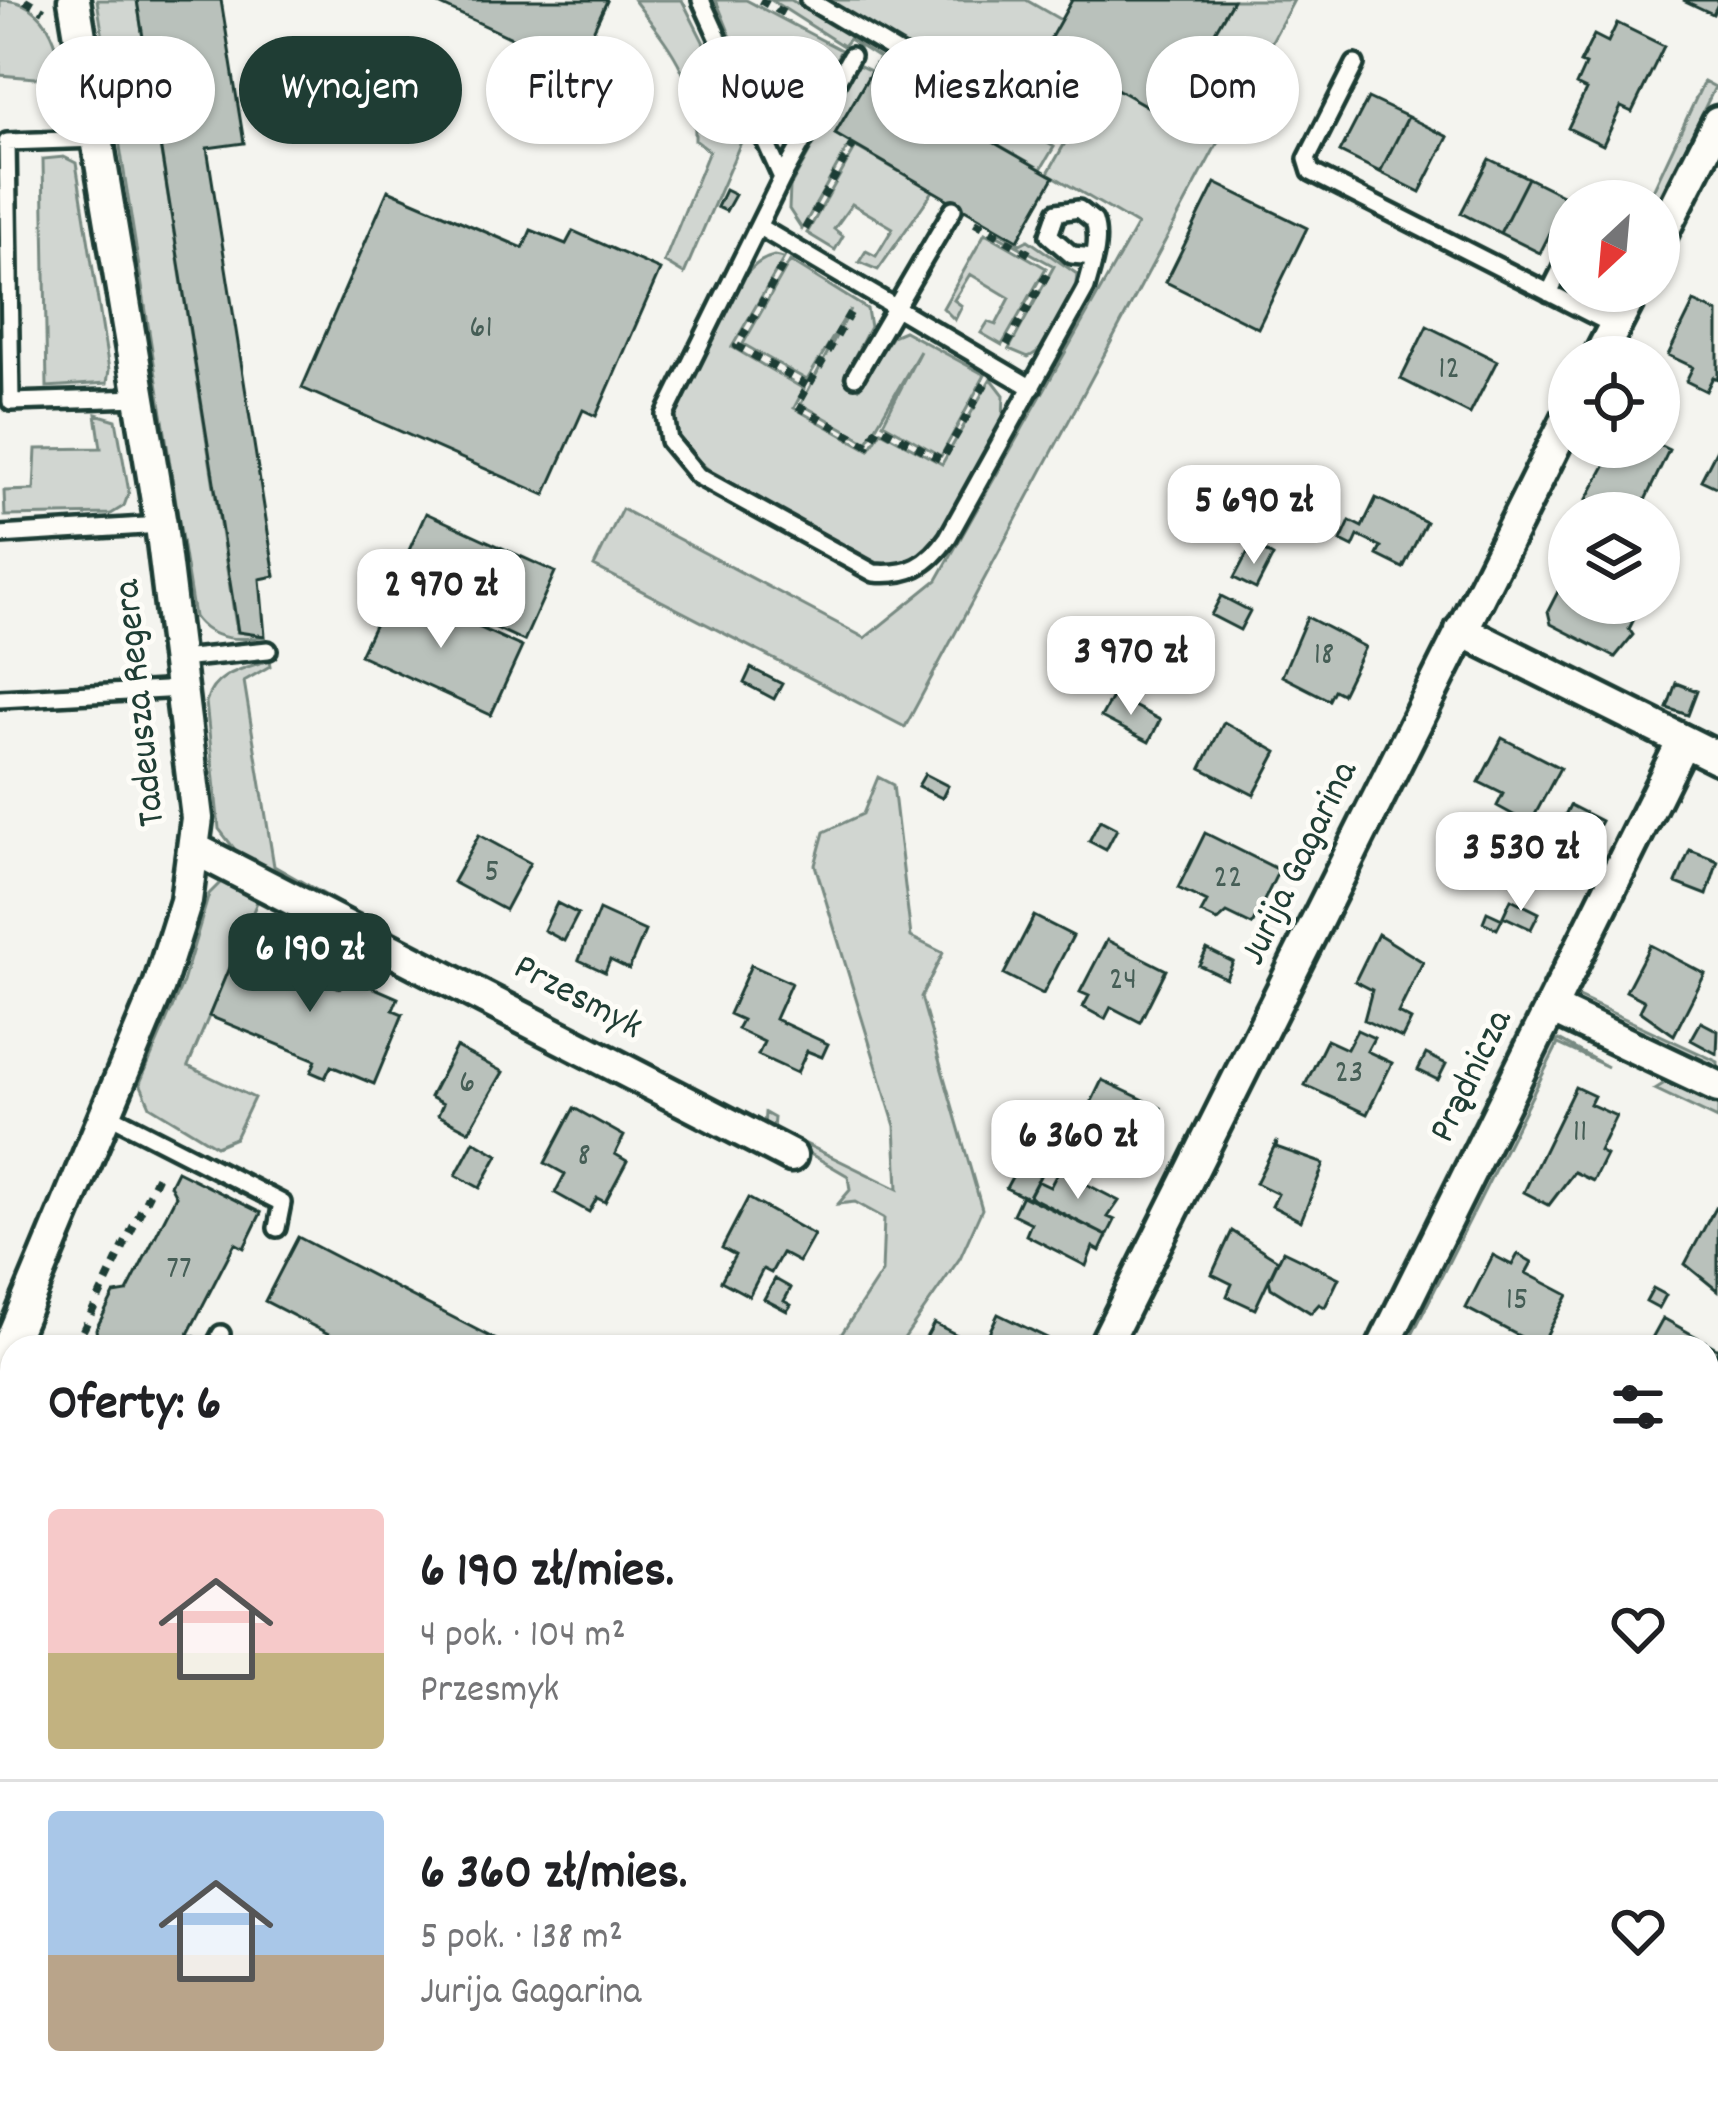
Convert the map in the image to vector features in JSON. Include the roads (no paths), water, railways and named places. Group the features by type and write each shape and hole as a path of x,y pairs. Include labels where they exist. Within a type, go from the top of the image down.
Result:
{"street":[{"name":"Tadeusza Regera","path":"74,0 80,36"},
{"path":"1680,197 1718,122"},
{"name":"Tadeusza Regera","path":"13,1335 173,946 195,849 197,787 183,674 99,144"},
{"path":"1610,336 1622,312"},
{"name":"Jurija Gagarina","path":"1110,1335 1548,458"},
{"path":"1461,630 1718,758"},
{"path":"1551,1008 1683,741"},
{"name":"Przesmyk","path":"195,849 791,1156"},
{"name":"Prądnicza","path":"1390,1335 1551,1008 1718,1087"}],"lane":[{"path":"701,0 782,178"},
{"path":"809,0 871,37"},
{"path":"851,56 782,178 665,416 669,441 698,476 852,563 874,573 902,575 936,555 1086,288 1094,257"},
{"path":"1355,64 1307,159 1311,172 1548,291"},
{"path":"36,141 3,142 6,402 140,398"},
{"path":"855,377 953,209"},
{"path":"761,228 1032,388"},
{"path":"1588,312 1615,326"},
{"path":"0,535 161,525"},
{"path":"0,699 106,698 268,650"},
{"path":"106,1113 263,1182 282,1202 277,1228"}]}
